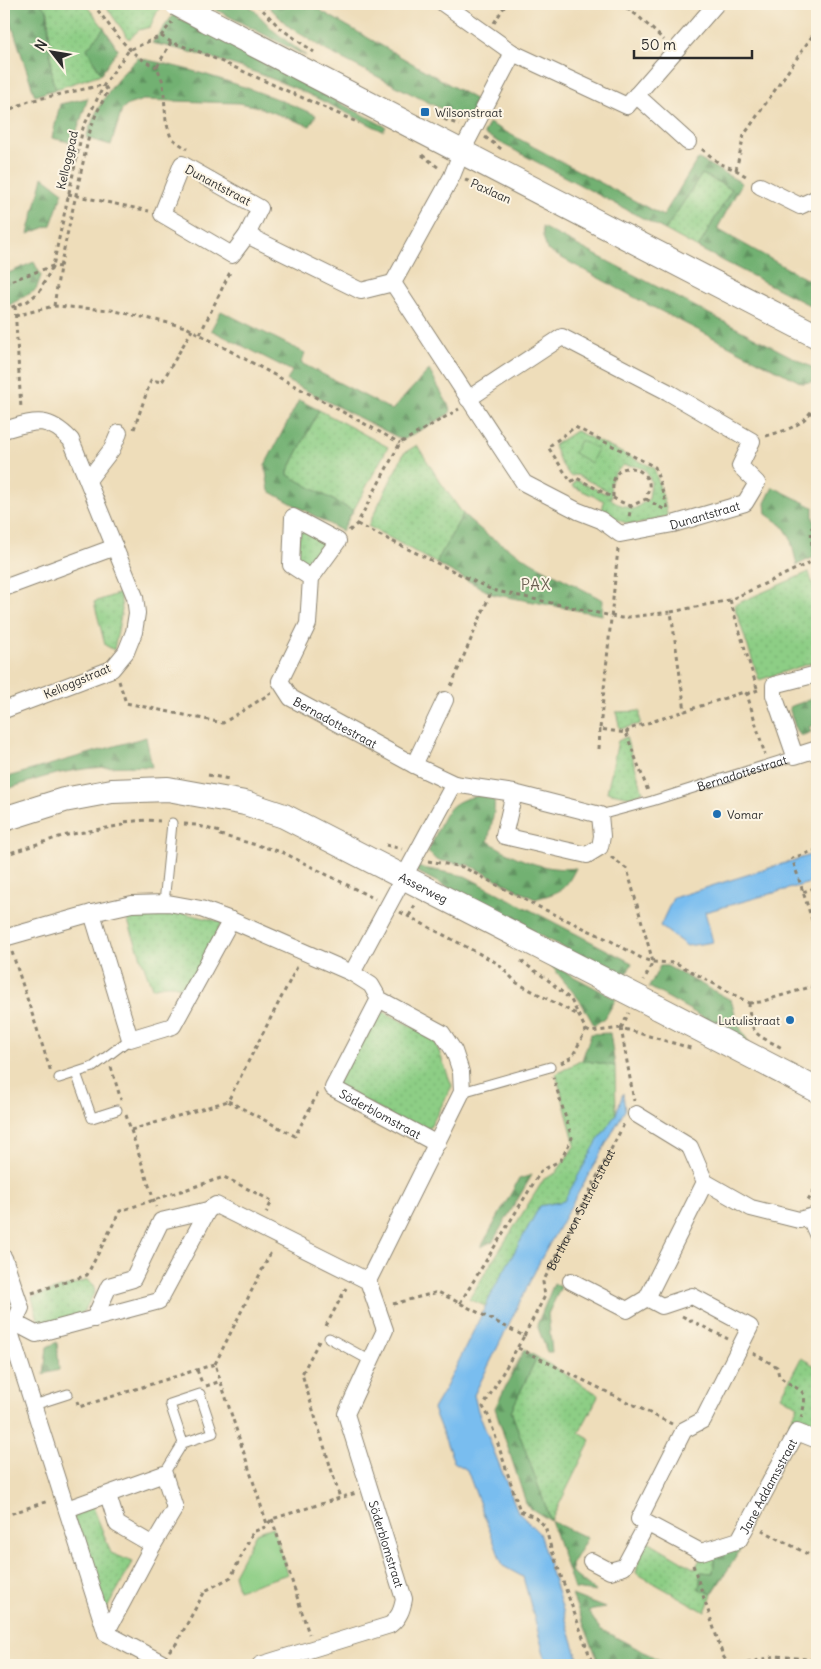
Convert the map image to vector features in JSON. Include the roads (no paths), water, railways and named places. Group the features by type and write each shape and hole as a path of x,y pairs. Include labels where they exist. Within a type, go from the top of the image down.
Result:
{"street":[{"path":"444,4 513,53 627,106 716,4"},
{"name":"Paxlaan","path":"174,13 207,20 817,336"},
{"path":"247,235 361,290 393,283 452,176 462,152 513,53"},
{"path":"636,95 688,142"},
{"name":"Dunantstraat","path":"182,164 260,208 247,235 232,255 162,214 182,164"},
{"path":"760,186 800,206 817,198"},
{"path":"393,283 468,399"},
{"name":"Dunantstraat","path":"562,337 668,392 752,441 740,466 757,484 745,503 673,524 620,534 600,520 578,511 524,483 468,399 562,337"},
{"name":"Kelloggstraat","path":"4,430 36,422 50,422 62,430 71,440 135,597 137,613 134,632 126,652 112,669 4,710"},
{"path":"88,480 112,449 119,433"},
{"path":"293,517 338,541 311,578 292,565 293,517"},
{"path":"4,588 115,547"},
{"name":"Bernadottestraat","path":"311,578 308,624 280,681 291,698 414,765 454,784 514,793 600,815"},
{"name":"Bernadottestraat","path":"817,674 766,688 774,695 795,756 817,749"},
{"path":"414,765 445,700"},
{"path":"352,973 454,784"},
{"name":"Asserweg","path":"4,819 64,800 102,793 168,789 245,803 284,816 404,876 817,1090"},
{"path":"514,793 504,836 587,855 600,848 602,836 600,815"},
{"path":"6,937 92,912 132,904 164,903 201,909 231,920 352,973 371,986 379,999 442,1033 454,1051 461,1072 462,1092"},
{"path":"92,912 130,1039 173,1026 231,920"},
{"name":"Söderblomstraat","path":"379,999 333,1088 437,1144"},
{"name":"Söderblomstraat","path":"260,1665 390,1625 397,1619 400,1613 404,1599 346,1414 385,1330 368,1281 462,1092"},
{"path":"636,1114 690,1147 704,1182 751,1208 799,1220 814,1216 817,1234"},
{"path":"591,1561 610,1571 624,1567 684,1430 703,1420 750,1327 692,1296 662,1306 647,1298 704,1182"},
{"path":"94,1319 109,1286 133,1278 161,1221 208,1210 216,1205 368,1281"},
{"path":"15,1322 36,1334 159,1300 208,1210"},
{"path":"4,1258 21,1308 10,1332 106,1633 162,1664"},
{"name":"Bertha von Suttnerstraat","path":"571,1281 627,1310 647,1298"},
{"name":"Jane Addamsstraat","path":"643,1521 700,1552 739,1540 797,1432 817,1440"},
{"path":"65,1502 108,1495 164,1474 175,1508 106,1633"},
{"path":"108,1495 117,1524 153,1545"}],"lane":[{"name":"Bernadottestraat","path":"600,815 652,801 795,756"},
{"path":"164,903 172,823"},
{"path":"59,1078 93,1067 130,1039"},
{"path":"462,1092 550,1067"},
{"path":"76,1073 92,1118 117,1110"},
{"path":"329,1338 371,1361"},
{"path":"34,1405 68,1394"},
{"path":"164,1474 183,1443 212,1433 200,1394 170,1404 183,1443"}],"water":[{"path":"817,854 817,881 705,912 713,942 687,946 660,926 673,898"},
{"path":"623,1093 625,1110 541,1259 474,1395 478,1411 518,1512 539,1533 580,1665 547,1665 523,1577 503,1566 467,1470 454,1462 433,1409 446,1387 496,1285 540,1206 564,1201 597,1142 616,1114"}],"place":[{"name":"Wilsonstraat","path":"425,112"},
{"name":"Vomar","path":"717,814"},
{"name":"Lutulistraat","path":"790,1020"}],"district":[{"name":"PAX","path":"536,584"}]}
